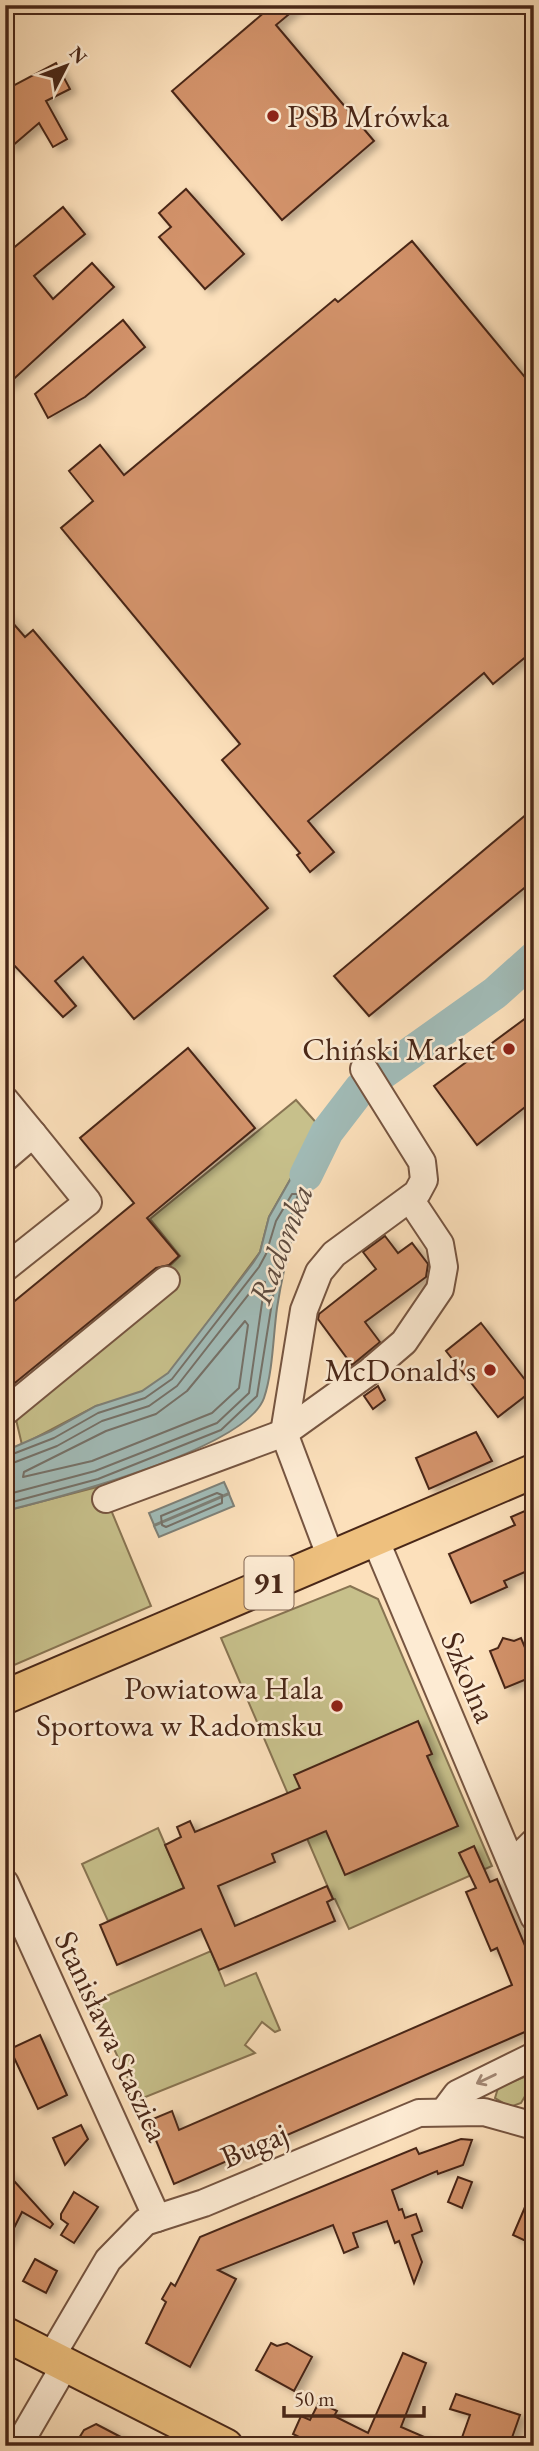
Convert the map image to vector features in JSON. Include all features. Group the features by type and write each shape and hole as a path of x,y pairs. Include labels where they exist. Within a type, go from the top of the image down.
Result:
{"main road":[{"name":"91","path":"5,1697 534,1471"},
{"path":"5,2334 226,2446"}],"street":[{"path":"331,1558 284,1433 304,1310 319,1272 341,1248 410,1199 421,1189 424,1180 422,1162 370,1079"},
{"path":"5,1100 88,1202 5,1268"},
{"path":"5,1158 33,1134"},
{"path":"106,1499 284,1433 397,1349 440,1289 444,1257 440,1244 410,1199"},
{"path":"5,1412 166,1280"},
{"name":"Szkolna","path":"375,1539 534,1917"},
{"path":"512,1864 534,1842"},
{"name":"Stanisława Staszica","path":"5,1883 157,2218"},
{"path":"445,2110 457,2094 534,2056"},
{"name":"Bugaj","path":"18,2446 108,2260 133,2231 157,2218 204,2203 419,2113 445,2110 531,2118"}],"shaded area":[{"path":"296,1100 320,1127 269,1217 260,1252 185,1353 179,1387 96,1406 22,1445 15,1415 180,1256 150,1219"},
{"path":"101,1486 151,1606 5,1669 5,1511"},
{"name":"Powiatowa Hala Sportowa w Radomsku","path":"350,1586 378,1599 492,1866 349,1929 333,1899 221,1638"},
{"path":"158,1828 184,1888 108,1921 82,1864"},
{"path":"211,1951 225,1986 256,1973 280,2030 275,2032 262,2022 245,2045 255,2053 138,2100 92,2002"},
{"path":"524,2077 531,2086 521,2103 510,2107 495,2098 498,2088"}],"water":[{"path":"320,1127 332,1143 312,1182 290,1244 277,1308 267,1388 264,1398 250,1417 188,1453 147,1469 5,1511 5,1451 51,1431 96,1406 142,1391 168,1373 260,1252 269,1217"},
{"path":"224,1482 229,1493 154,1525 149,1513"},
{"path":"229,1494 234,1506 159,1537 154,1526"}],"building":[{"name":"PSB Mrówka","path":"273,5 300,5 276,25 374,141 282,220 172,91"},
{"path":"56,63 70,89 46,101 67,139 53,147 39,123 11,147 5,139 5,90"},
{"path":"186,189 244,254 205,289 159,237 171,227 159,213"},
{"path":"63,207 85,234 34,276 53,299 92,263 114,287 5,387 5,255"},
{"path":"412,241 534,388 534,650 493,684 484,673 308,821 334,852 310,872 297,855 300,853 222,760 240,744 61,528 93,501 69,471 100,445 124,475 335,299 338,302"},
{"path":"123,320 145,347 85,397 48,418 35,394"},
{"path":"5,614 25,637 33,630 268,908 134,1019 83,957 55,981 76,1006 63,1017 13,964 5,970"},
{"path":"534,808 534,880 369,1016 334,976"},
{"name":"Chiński Market","path":"534,1012 534,1100 477,1145 434,1086"},
{"path":"188,1048 255,1128 147,1218 179,1256 169,1265 156,1268 5,1391 5,1309 134,1203 80,1138"},
{"path":"385,1236 398,1253 412,1243 428,1264 426,1277 365,1322 380,1342 352,1365 318,1319 319,1314 376,1269 363,1252"},
{"name":"McDonald's","path":"481,1323 533,1390 498,1417 446,1351"},
{"path":"378,1386 385,1400 373,1409 364,1396"},
{"path":"476,1432 492,1461 429,1489 416,1458"},
{"path":"534,1507 534,1568 504,1581 507,1587 471,1603 449,1554 515,1525 511,1517"},
{"path":"503,1638 514,1641 521,1638 534,1669 534,1676 505,1688 490,1651 498,1648"},
{"path":"418,1721 432,1754 427,1756 458,1826 345,1875 326,1831 272,1854 275,1862 218,1886 235,1926 327,1886 333,1899 327,1902 335,1921 219,1970 201,1929 117,1965 100,1925 184,1888 165,1845 181,1837 177,1827 190,1821 195,1832 300,1788 294,1775"},
{"path":"474,1846 490,1882 497,1879 534,1967 534,2028 174,2184 148,2121 172,2111 179,2130 512,1985 497,1948 491,1951 466,1892 476,1888 459,1853"},
{"path":"40,2035 67,2095 38,2109 10,2049"},
{"path":"81,2125 88,2139 65,2165 53,2138"},
{"path":"461,2139 472,2140 463,2165 438,2174 437,2171 392,2190 399,2210 402,2209 405,2218 416,2214 422,2231 412,2235 422,2262 414,2283 399,2241 395,2243 387,2221 353,2233 358,2247 344,2253 333,2225 218,2270 236,2279 190,2367 146,2343 166,2302 162,2299 171,2283 175,2286 200,2237 416,2148 419,2154"},
{"path":"5,2171 53,2224 50,2228 22,2212 5,2246"},
{"path":"458,2177 472,2182 462,2208 448,2202"},
{"path":"534,2186 534,2229 528,2242 513,2235"},
{"path":"74,2192 98,2207 74,2243 61,2235 68,2224 61,2219 61,2214"},
{"path":"35,2259 57,2271 46,2293 23,2281"},
{"path":"271,2343 277,2346 287,2343 312,2357 294,2391 256,2370"},
{"path":"403,2353 426,2363 401,2427 445,2446 317,2446 293,2434 301,2416 310,2420 319,2402 337,2411 334,2416 368,2433"},
{"path":"456,2394 520,2415 509,2446 459,2446 470,2415 450,2409"},
{"path":"96,2424 138,2446 74,2446 84,2430"}],"waterway":[{"name":"Radomka","path":"306,1175 327,1132 360,1089 495,993 534,958"}],"place":[{"name":"PSB Mrówka","path":"273,116"},
{"name":"Chiński Market","path":"509,1049"},
{"name":"McDonald's","path":"490,1370"},
{"name":"Powiatowa Hala Sportowa w Radomsku","path":"337,1706"}]}
